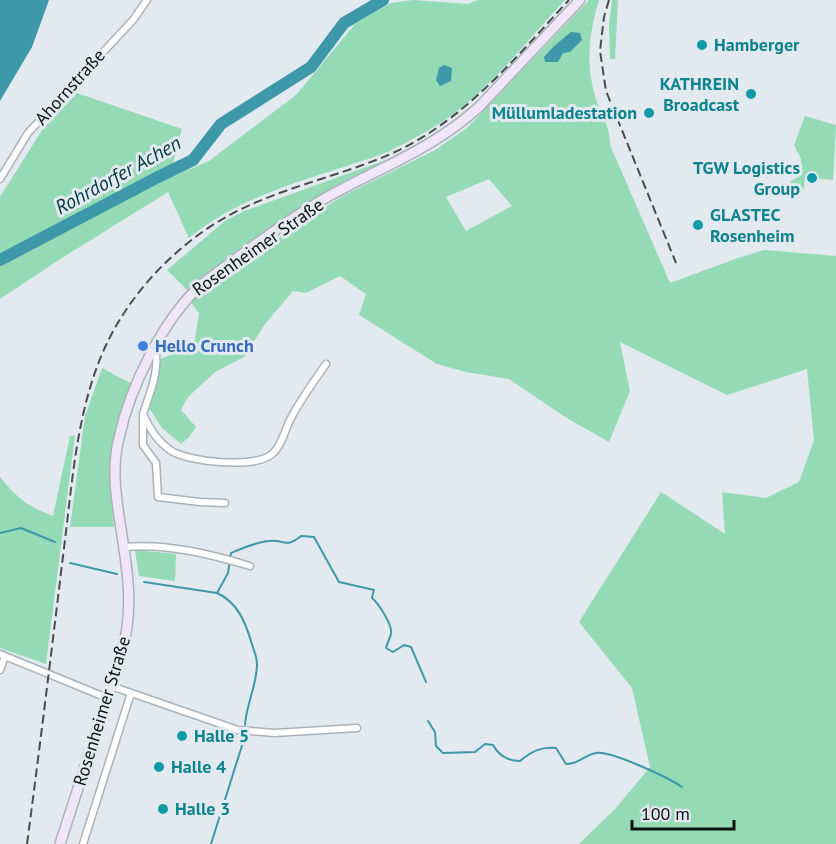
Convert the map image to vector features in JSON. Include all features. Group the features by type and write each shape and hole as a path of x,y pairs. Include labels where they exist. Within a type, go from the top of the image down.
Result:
{"main road":[{"name":"Rosenheimer Straße","path":"60,844 125,636 129,591 116,499 115,459 119,437 137,382 174,314 188,296 227,265 322,200 431,144 462,123 580,0"}],"street":[{"name":"Ahornstraße","path":"0,179 28,133 133,20 147,0"},
{"path":"156,347 158,360 156,372 143,414 143,445 156,463 158,497 225,503"},
{"path":"143,414 156,438 171,452 198,459 242,463 267,457 274,453 290,419 326,364"},
{"path":"124,547 158,547 223,558 250,567"},
{"path":"0,670 2,655 107,698"},
{"path":"111,686 238,730 274,733 357,728"},
{"path":"83,844 131,693"}],"green space":[{"path":"413,0 468,4 478,0 565,0 480,91 458,111 428,131 385,153 258,197 211,222 189,238 168,192 0,299 0,197 42,130 77,93 182,129 169,178 209,161 296,95 356,23 391,3"},
{"path":"589,0 599,0 589,52 594,92 608,129 610,145 670,283 764,250 836,256 836,844 579,844 616,808 650,767 632,688 579,622 661,492 725,534 722,492 766,498 799,482 814,440 807,369 727,395 620,342 630,391 609,442 565,417 509,379 466,372 437,364 359,315 366,294 340,276 306,293 293,291 265,324 244,357 215,372 188,397 181,410 196,427 181,444 162,428 149,408 158,382 158,360 194,346 199,313 190,301 302,221 343,196 437,149 468,127","holes":["489,179 512,206 466,231 446,197"]},
{"path":"612,0 618,0 615,59 610,59 609,25"},
{"path":"805,116 836,125 833,180 805,177 804,189 790,186 791,181 801,175 801,159 794,145"},
{"path":"394,157 307,204 188,291 167,270 225,221 244,211"},
{"path":"102,368 132,384 111,481 114,527 70,527 85,416"},
{"path":"75,435 46,664 0,648 0,477 24,501 53,516 70,436"},
{"path":"135,550 176,554 175,581 139,576"}],"water":[{"path":"0,0 49,0 32,47 0,101"},
{"path":"571,32 580,33 582,40 570,52 563,53 558,62 545,62 544,57"},
{"path":"444,65 452,68 451,81 440,86 436,80 439,68"}],"waterway":[{"name":"Rohrdorfer Achen","path":"0,260 193,160 221,124 311,67 344,23 383,0"},
{"path":"0,533 21,528 55,542"},
{"path":"217,593 228,573 231,553 264,542 288,543 301,536 314,537 339,582 374,590 372,598 390,625 391,634 386,648 393,652 404,645 411,647 426,682"},
{"path":"70,563 117,574"},
{"path":"144,582 217,593 235,607 249,634 257,664 245,725"},
{"path":"428,721 435,732 436,746 443,753 475,752 485,744 493,745 507,759 520,761 536,750 556,748 566,764 574,763 592,754 603,753 665,777 682,787"},
{"path":"211,844 245,736"}],"railway":[{"path":"27,844 80,429 100,359 122,317 135,297 168,260 186,244 226,217 285,191 386,156 413,143 439,126 463,108 507,67 569,0"},
{"path":"609,0 604,17 600,51 606,91 676,263"}],"place":[{"name":"Hamberger","path":"702,45"},
{"name":"KATHREIN Broadcast","path":"751,94"},
{"name":"Müllumladestation","path":"649,113"},
{"name":"TGW Logistics Group","path":"812,178"},
{"name":"GLASTEC Rosenheim","path":"698,225"},
{"name":"Hello Crunch","path":"143,346"},
{"name":"Halle 5","path":"182,736"},
{"name":"Halle 4","path":"159,767"},
{"name":"Halle 3","path":"163,809"}]}
